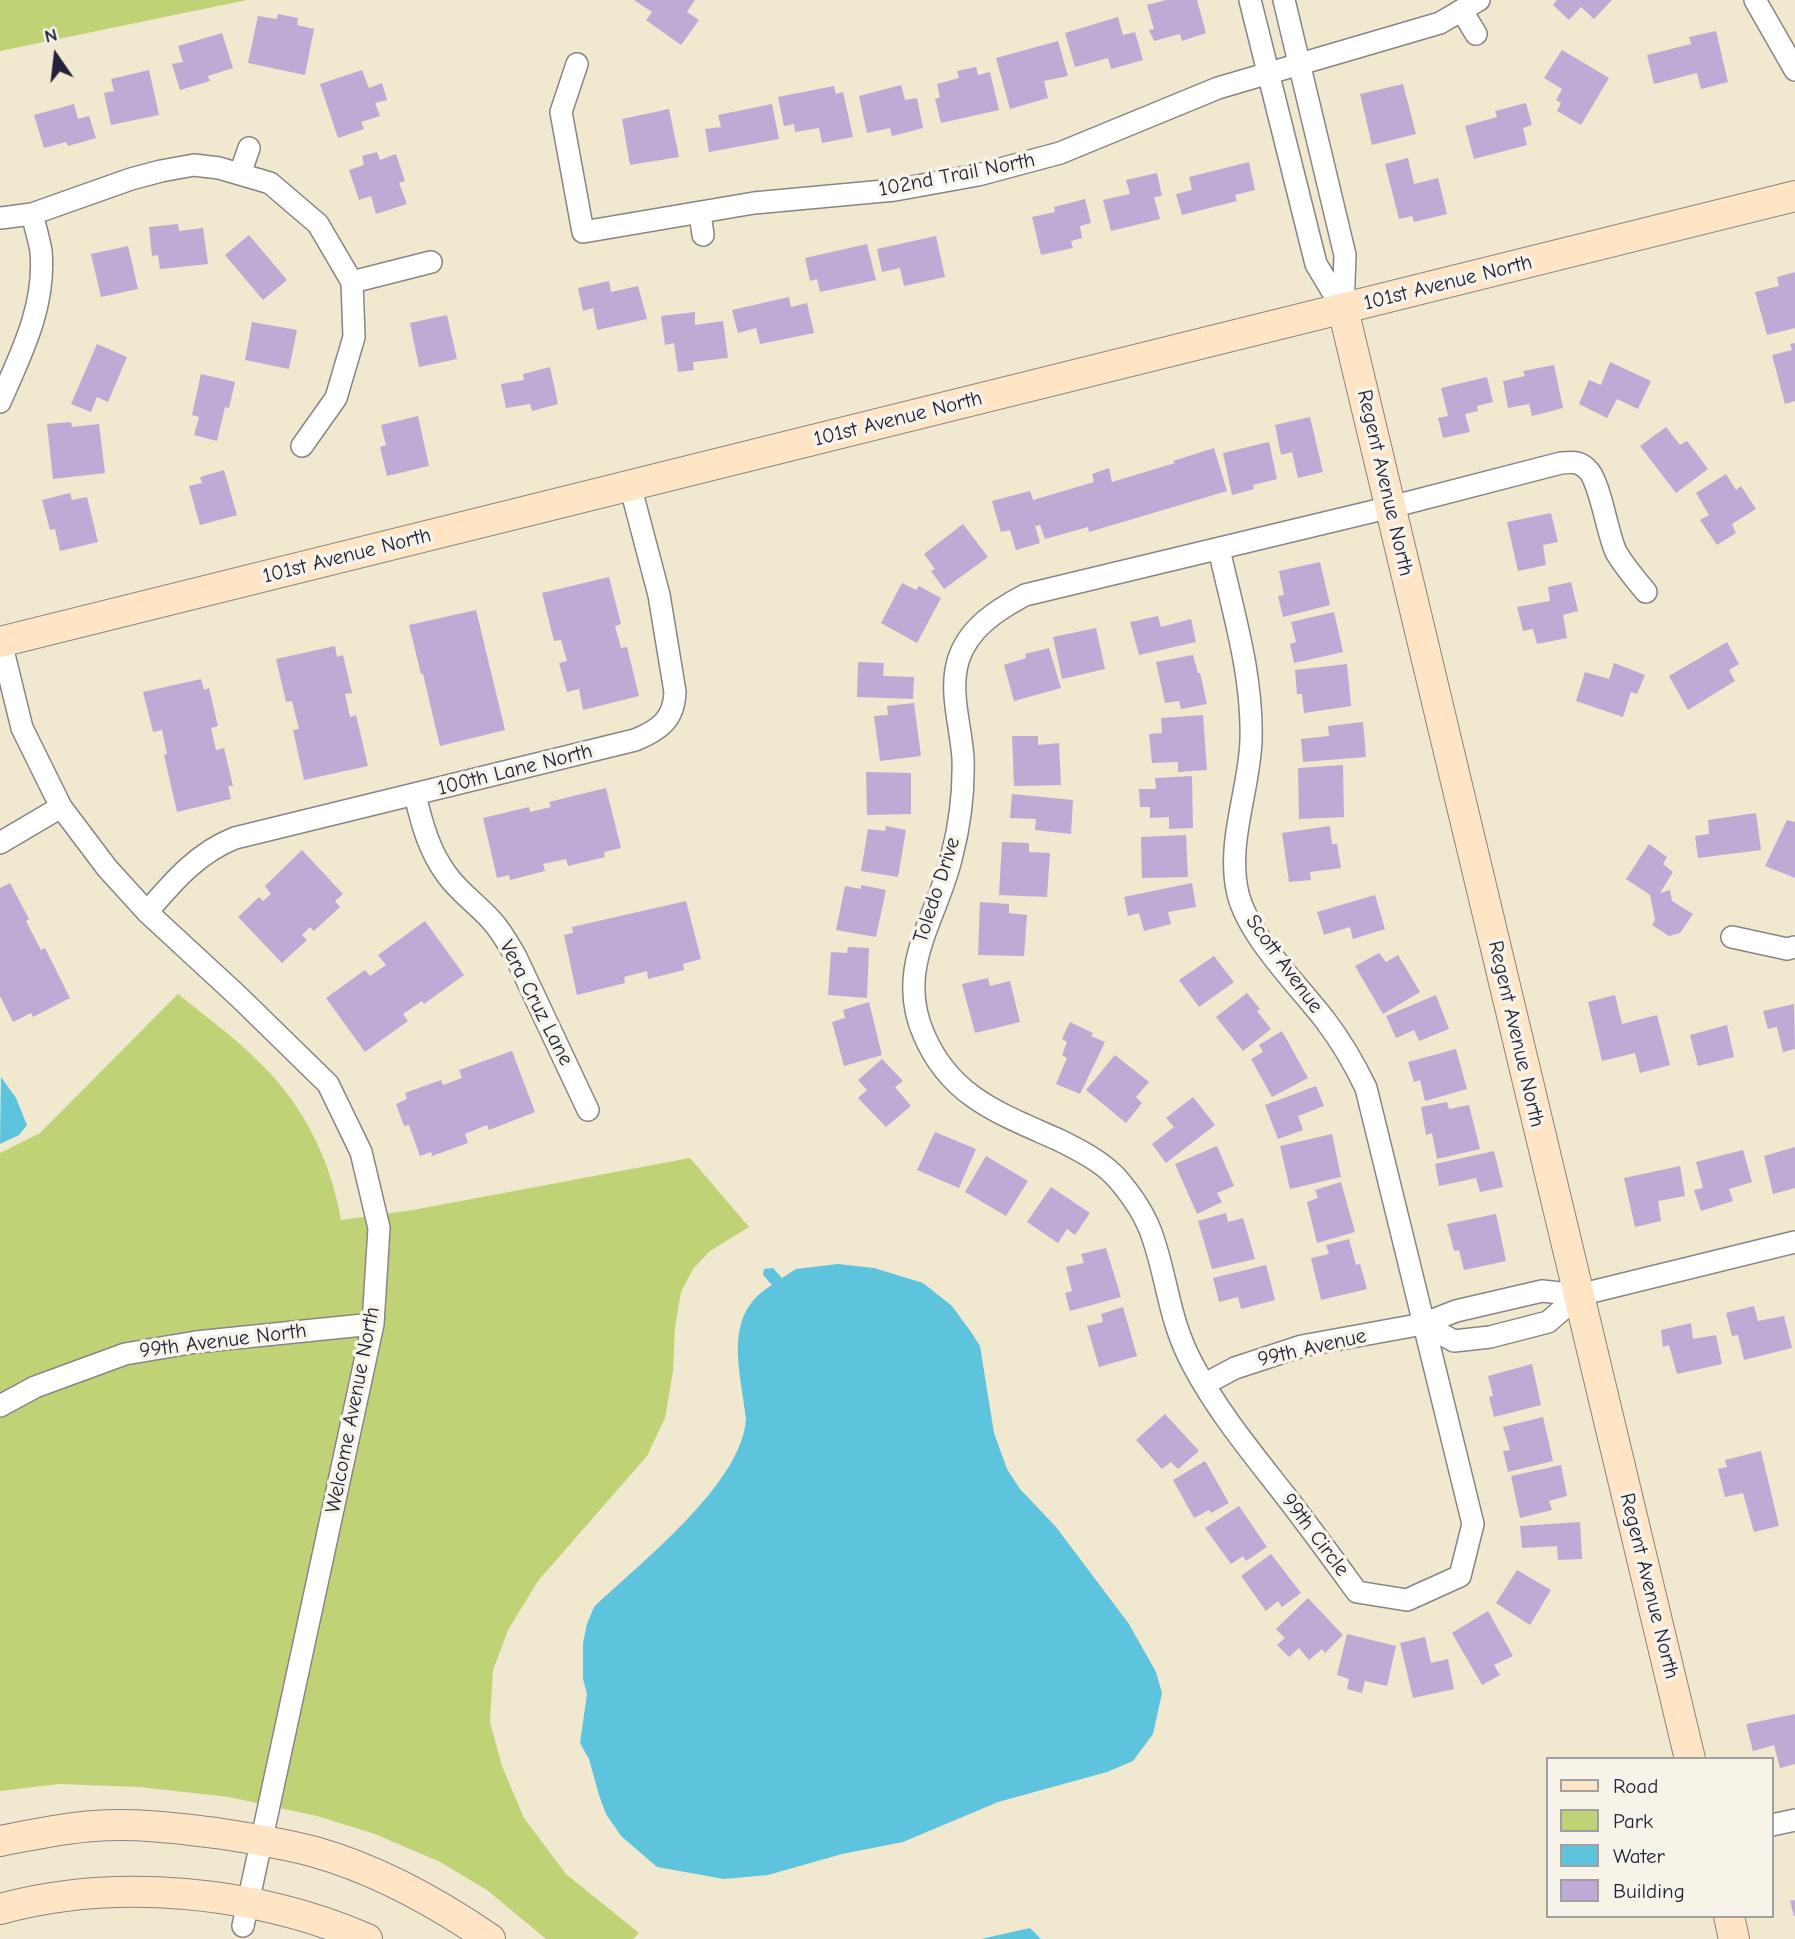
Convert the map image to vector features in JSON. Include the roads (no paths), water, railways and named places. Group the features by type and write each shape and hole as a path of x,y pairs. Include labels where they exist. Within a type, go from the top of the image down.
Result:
{"street":[{"name":"Regent Avenue North","path":"1250,0 1316,264 1343,309"},
{"name":"Regent Avenue North","path":"1283,0 1345,255 1343,309 1690,1757"},
{"path":"1755,0 1795,70"},
{"name":"102nd Trail North","path":"577,64 561,112 583,232 754,203 895,190 978,175 1060,153 1218,88 1440,23 1470,6"},
{"path":"1470,6 1476,34"},
{"path":"240,174 249,148"},
{"path":"0,218 32,214 161,171 194,165 219,168 270,183 318,224 352,282 354,337 335,398 302,446"},
{"name":"101st Avenue North","path":"0,641 1795,195"},
{"path":"700,212 703,235"},
{"path":"0,402 33,324 41,277 41,250 32,214"},
{"path":"352,282 430,262"},
{"name":"Toledo Drive","path":"1205,1384 1183,1347 1153,1238 1144,1216 1129,1194 1113,1175 1094,1159 998,1113 955,1084 941,1067 923,1034 916,1012 914,963 944,885 958,822 963,757 955,680 959,660 969,639 982,623 1001,608 1025,595 1561,463 1575,462 1588,469 1595,482 1605,523 1617,553 1646,592"},
{"name":"100th Lane North","path":"147,912 185,869 216,845 235,838 635,740 660,728 670,717 674,692 659,595 630,485"},
{"name":"Scott Avenue","path":"1219,548 1249,681 1251,715 1248,769 1234,860 1239,895 1249,921 1348,1052 1366,1088 1423,1324"},
{"name":"Welcome Avenue North","path":"0,641 22,729 61,807 107,868 147,912 328,1084 361,1152 379,1228 373,1324 246,1914"},
{"name":"Vera Cruz Lane","path":"415,795 426,837 435,858 448,877 493,922 516,957 588,1110"},
{"path":"0,842 61,807"},
{"path":"1732,937 1787,948 1795,947"},
{"path":"1423,1324 1454,1341 1490,1337 1548,1322 1579,1295 1795,1242"},
{"name":"99th Avenue","path":"1205,1384 1235,1368 1302,1346 1423,1324 1456,1311 1542,1291 1579,1295"},
{"name":"99th Avenue North","path":"0,1406 35,1387 125,1354 196,1342 373,1324"},
{"name":"99th Circle","path":"1205,1384 1236,1432 1357,1592 1407,1600 1460,1576 1473,1524 1423,1324"},
{"path":"1774,1825 1795,1820"},
{"path":"0,1841 94,1826 184,1829 262,1840 317,1853 380,1875 418,1894 490,1939"},
{"path":"0,1909 96,1893 185,1894 246,1914 311,1919 367,1939"},
{"path":"1729,1918 1734,1939"}],"water":[{"path":"1,1077 16,1098 27,1125 19,1135 0,1144"},
{"path":"838,1264 874,1268 923,1283 952,1306 971,1332 980,1346 994,1433 1007,1469 1020,1489 1056,1527 1129,1624 1156,1672 1162,1693 1153,1734 1133,1761 1107,1772 998,1802 903,1842 842,1854 768,1875 724,1879 657,1867 621,1836 606,1814 589,1759 580,1743 587,1694 583,1679 583,1643 587,1624 594,1607 686,1521 727,1470 740,1444 746,1419 739,1363 740,1328 756,1297 772,1285 763,1275 764,1269 773,1268 782,1278 796,1269"},
{"path":"1030,1928 1041,1939 981,1939"}]}
